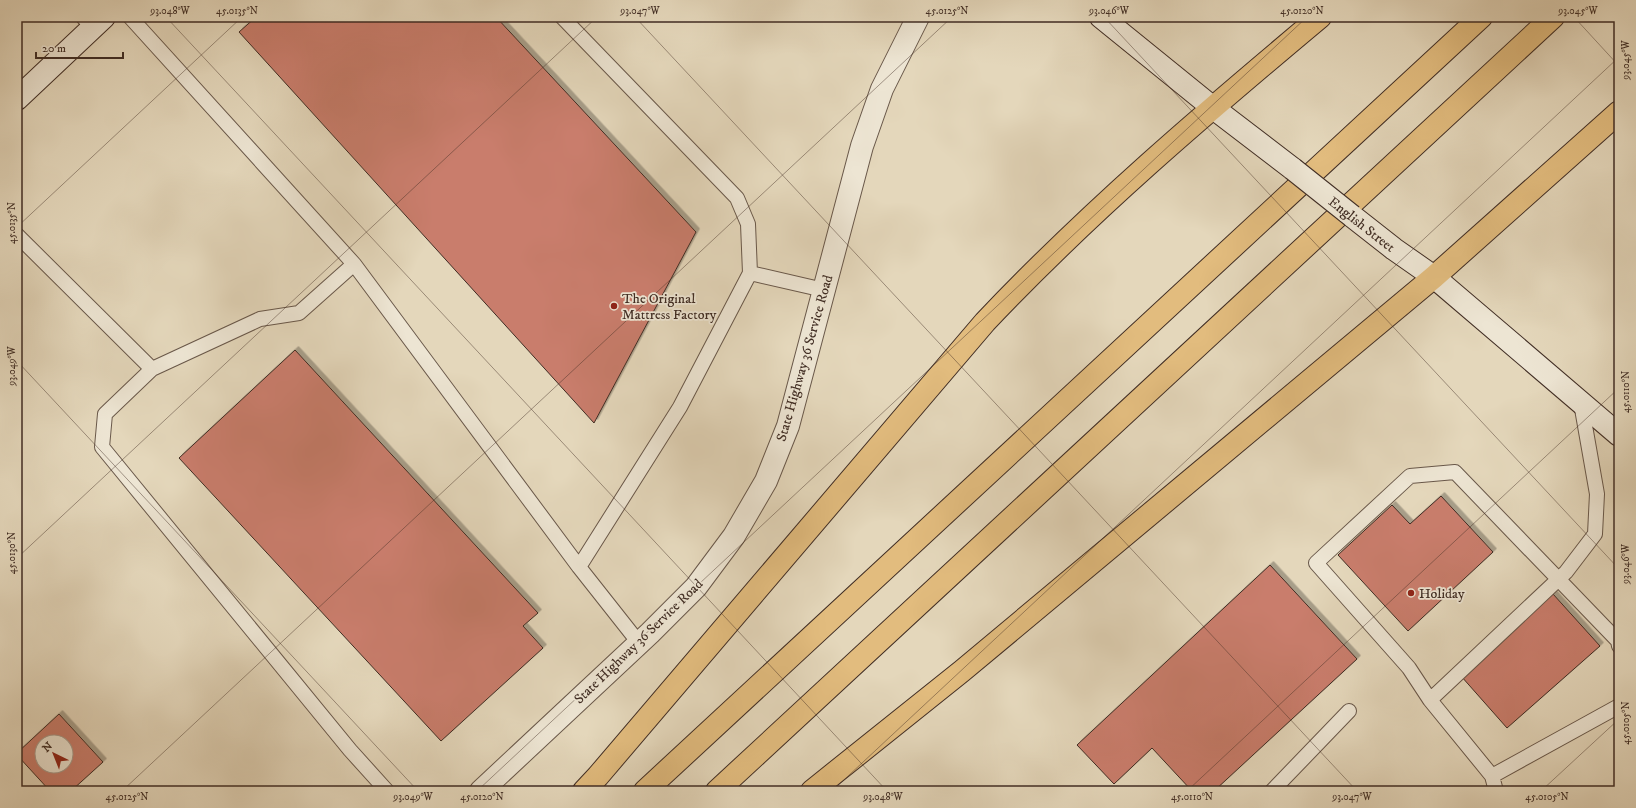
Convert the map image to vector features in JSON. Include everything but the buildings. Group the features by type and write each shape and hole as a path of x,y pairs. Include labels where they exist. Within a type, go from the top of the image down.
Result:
{"highway":[{"path":"584,791 985,322 1033,271 1212,107 1320,17"},
{"path":"645,791 1481,17"},
{"path":"717,791 1553,17"},
{"path":"812,791 980,656 1434,277 1619,112"}],"street":[{"name":"State Highway 36 Service Road","path":"481,791 639,643 696,587 734,536 766,481 788,426 862,146 877,103 902,46 918,17"},
{"name":"English Street","path":"1101,17 1212,107 1394,249 1434,277 1619,435"},
{"path":"17,99 93,21"}],"lane":[{"path":"130,17 354,264 579,567 639,643"},
{"path":"562,17 737,198 748,224 750,273 680,406 579,567"},
{"path":"17,235 152,369"},
{"path":"354,264 299,313 260,319 152,369 105,414 102,447 345,744 388,791"},
{"path":"750,273 824,290"},
{"path":"1430,700 1566,572 1595,534 1598,494 1581,403"},
{"path":"1496,791 1492,776 1430,700 1409,668 1316,563 1410,476 1455,472 1618,641 1619,646"},
{"path":"1492,776 1619,706"},
{"path":"1272,791 1349,711"}],"place":[{"name":"The Original Mattress Factory","path":"614,306"},
{"name":"Holiday","path":"1411,593"}]}
